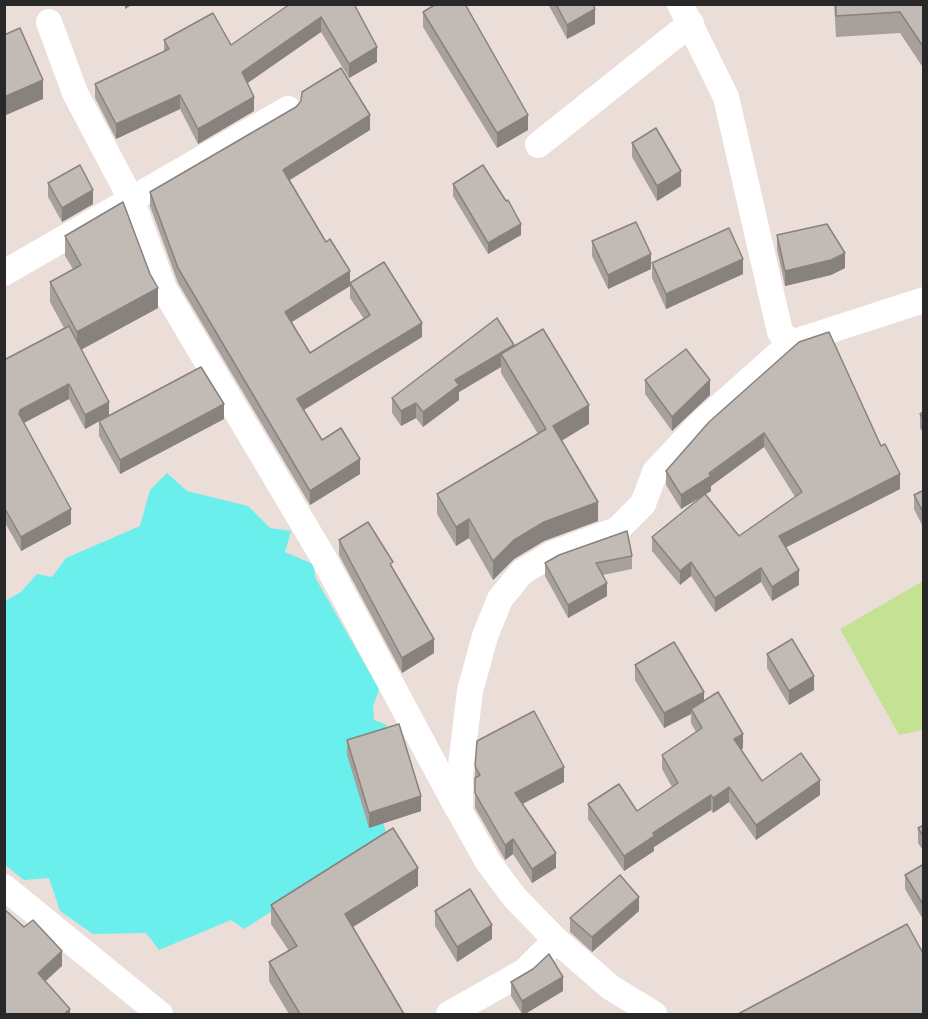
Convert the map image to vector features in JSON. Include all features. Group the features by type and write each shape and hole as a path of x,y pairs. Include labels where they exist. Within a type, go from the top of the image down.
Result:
{"street":[{"path":"538,145 685,14 726,97 780,332 791,343"},
{"path":"49,22 75,93 130,199 164,289 323,557 494,871 515,898 556,940 610,987 654,1014"},
{"path":"4,273 288,108"},
{"path":"460,812 460,774 470,692 485,636 500,599 522,572 552,554 617,530 643,504 655,472 699,425 791,343 924,300"},
{"path":"4,887 160,1014"},
{"path":"449,1014 525,971 556,940"}],"green space":[{"path":"923,581 923,730 899,735 840,629"}],"water":[{"path":"167,473 187,491 248,506 270,528 291,531 285,552 313,564 316,579 379,689 373,707 374,720 387,725 381,744 383,823 388,837 244,929 231,920 159,950 146,933 93,934 60,911 49,878 24,880 5,865 5,601 21,592 37,574 52,577 66,558 140,526 150,490"}],"building":[{"path":"290,4 354,4 377,47 349,64 321,17 242,72 254,97 198,129 180,95 116,124 95,84 169,49 164,40 213,13 231,45"},
{"path":"436,4 465,4 528,115 497,133 423,12"},
{"path":"556,4 593,4 595,9 567,25"},
{"path":"836,4 924,4 924,48 900,12 836,16"},
{"path":"20,28 43,80 4,97 4,35"},
{"path":"341,68 370,115 283,170 326,242 330,239 350,271 285,312 310,353 370,315 350,283 384,262 422,323 297,399 322,440 341,428 360,459 310,491 178,268 150,192 296,107 301,101 302,92"},
{"path":"656,128 681,171 657,186 632,143"},
{"path":"80,165 93,190 62,208 48,183"},
{"path":"483,165 506,201 508,200 521,224 488,243 453,184"},
{"path":"123,202 150,274 158,288 77,332 50,282 81,265 65,236"},
{"path":"636,222 651,254 608,275 592,241"},
{"path":"827,224 845,253 831,260 785,271 777,235"},
{"path":"729,228 743,259 666,294 652,263"},
{"path":"497,318 514,345 455,380 459,385 423,412 416,403 401,411 392,398"},
{"path":"69,326 109,402 85,415 69,384 20,410 19,414 71,509 21,537 4,507 4,360"},
{"path":"543,329 589,405 553,426 598,502 544,522 514,540 493,561 469,519 456,527 437,494 546,429 501,354"},
{"path":"829,332 881,446 885,444 900,474 779,536 799,570 772,587 761,568 715,598 691,562 680,571 652,537 705,494 739,536 802,492 764,433 709,473 711,476 681,495 666,471 709,422 799,342"},
{"path":"686,349 710,380 672,417 645,380"},
{"path":"201,367 224,404 120,460 99,421"},
{"path":"924,490 924,514 914,495"},
{"path":"368,522 393,562 390,564 434,639 402,658 339,540"},
{"path":"627,531 632,556 596,563 607,583 568,605 545,563 559,555"},
{"path":"792,639 814,676 789,691 767,654"},
{"path":"674,642 704,692 664,713 635,665"},
{"path":"718,692 743,734 734,739 762,781 801,753 820,780 756,825 729,787 713,798 711,795 653,833 654,836 624,856 588,804 619,784 637,811 678,783 662,755 702,728 691,709"},
{"path":"534,711 564,767 515,793 556,853 532,869 513,839 505,845 475,793 475,778 480,775 475,766 477,741"},
{"path":"399,724 421,796 369,813 347,740"},
{"path":"924,825 924,837 918,828"},
{"path":"393,828 418,868 345,914 404,1014 300,1014 269,962 297,946 271,905"},
{"path":"924,864 924,906 905,875"},
{"path":"620,875 639,897 592,937 570,918"},
{"path":"470,889 492,925 457,947 435,911"},
{"path":"4,909 24,927 33,920 62,951 38,973 70,1009 64,1014 4,1014"},
{"path":"907,924 924,955 924,1014 738,1014"},
{"path":"549,954 563,977 522,1001 511,982 533,969"}]}
